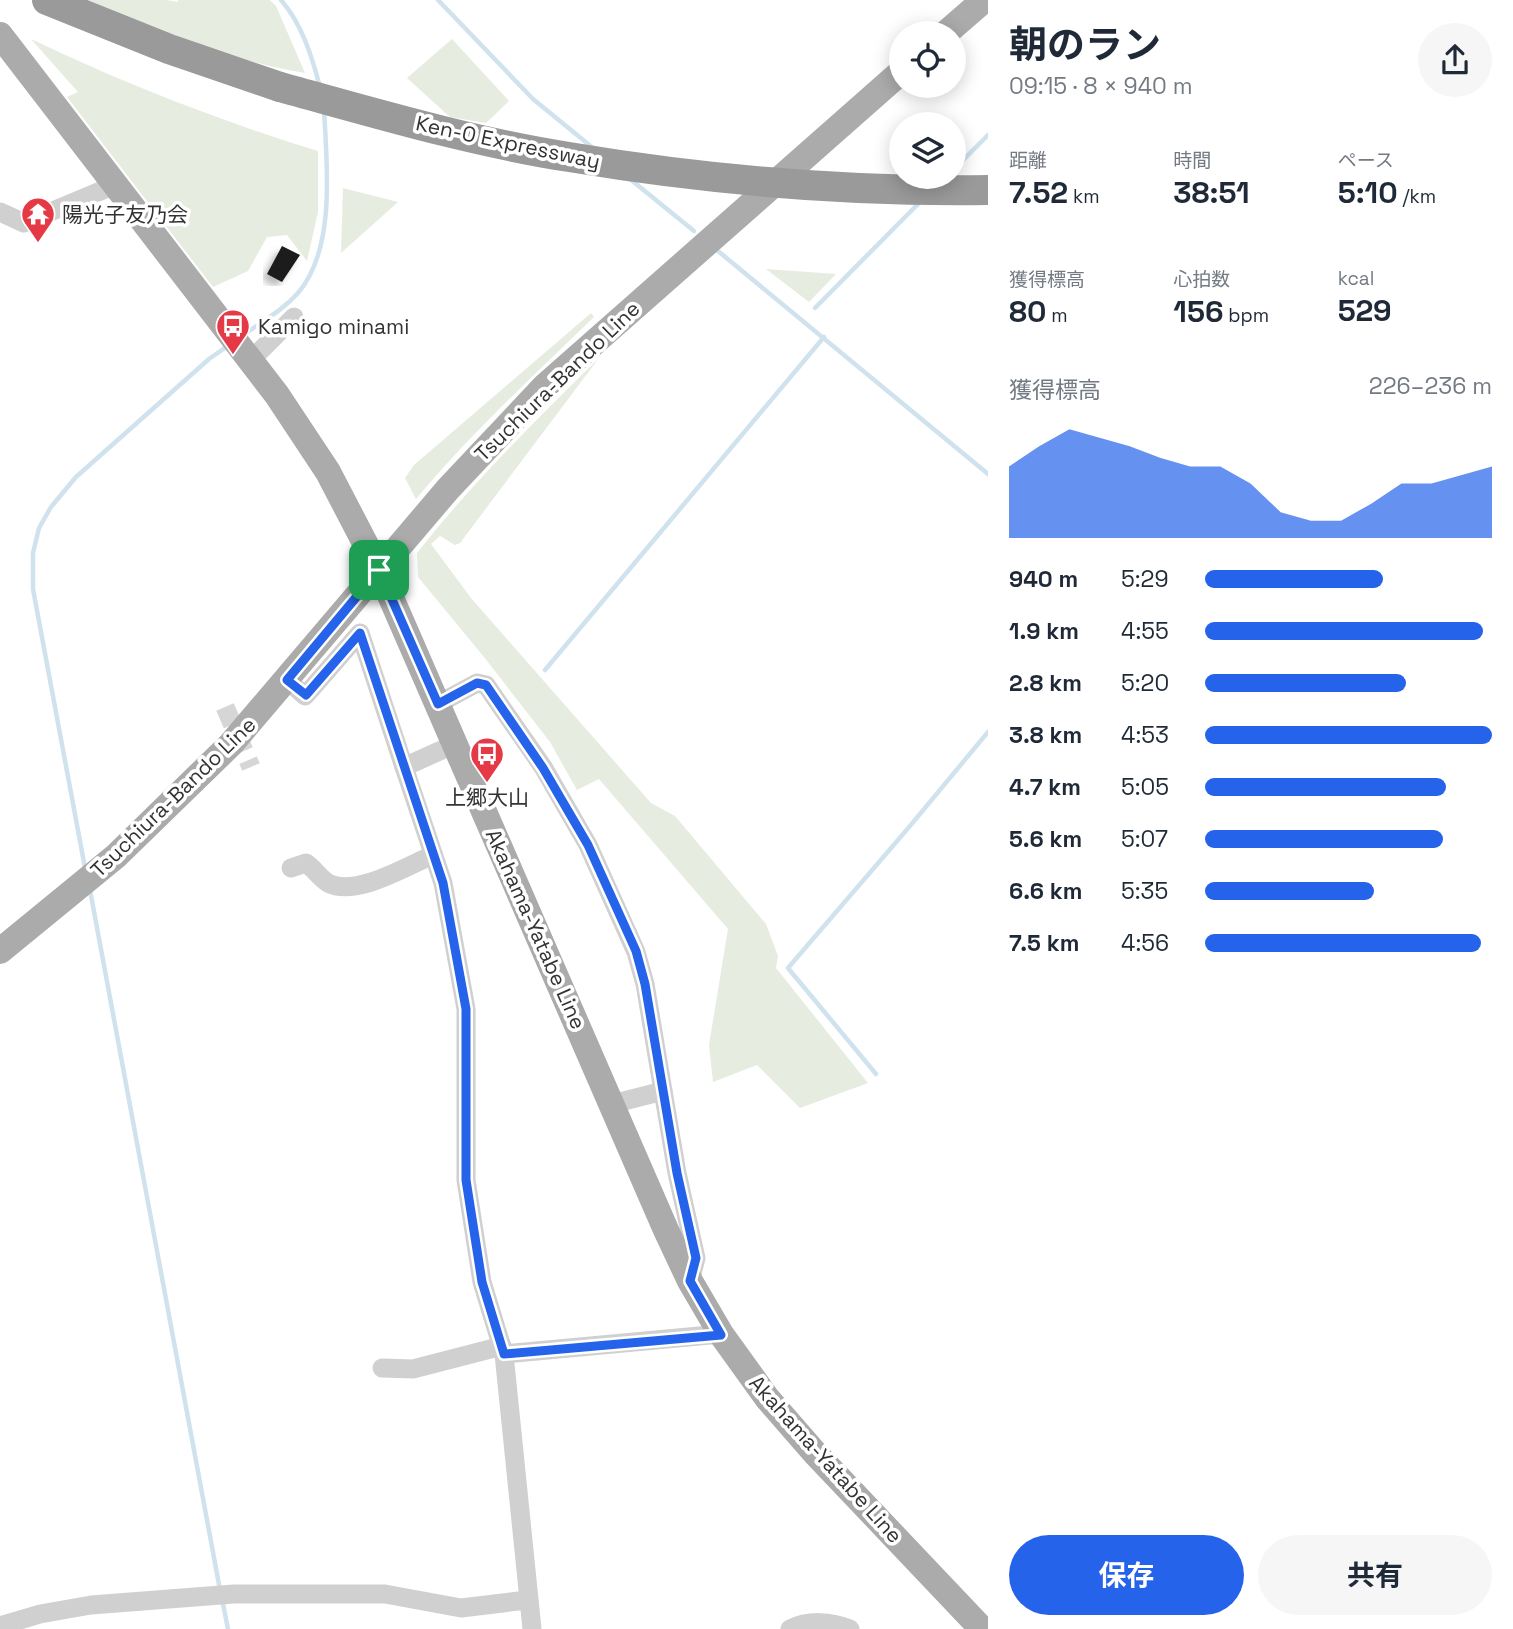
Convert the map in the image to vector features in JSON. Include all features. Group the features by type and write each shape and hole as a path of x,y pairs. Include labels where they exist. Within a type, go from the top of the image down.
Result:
{"highway":[{"name":"Ken-O Expressway","path":"47,0 169,49 280,88 431,128 567,157 683,173 796,184 910,191 988,190"}],"main road":[{"path":"960,21 984,0"},
{"name":"Akahama-Yatabe Line","path":"0,35 251,359 328,472 379,570 666,1230 690,1281 721,1335 767,1398 972,1626"},
{"name":"Tsuchiura-Bando Line","path":"0,951 125,847 231,744 479,453 545,386 889,83"}],"street":[{"path":"0,212 24,223 115,185"},
{"path":"251,359 294,317"},
{"path":"287,680 306,695 360,633 443,883 466,1009 466,1180 482,1282 503,1350 532,1629"},
{"path":"438,704 477,683 486,685 543,768 588,845 636,951 645,984 677,1173 696,1258 690,1281"},
{"path":"404,767 455,744"},
{"path":"290,867 306,863 327,883 343,889 360,886 433,855"},
{"path":"612,1104 663,1091"},
{"path":"382,1368 414,1369 503,1350 721,1335"},
{"path":"0,1626 40,1614 91,1605 234,1594 385,1594 461,1608 527,1600"},
{"path":"790,1629 802,1623 831,1623 850,1629"}],"shaded area":[{"path":"82,0 270,0 276,6 305,73 276,68 220,52"},
{"path":"31,39 172,100 318,151 318,212 307,261 287,235 267,237 248,271 213,287 67,97 78,92"},
{"path":"452,39 509,101 486,123 450,117 407,78"},
{"path":"343,188 398,202 341,253"},
{"path":"766,269 836,274 809,302"},
{"path":"591,313 594,317 480,428 416,499 405,478 414,465"},
{"path":"599,358 460,543 455,545 440,536 431,544 471,598 651,803 675,816 766,924 778,956 776,968 868,1083 800,1108 757,1065 713,1082 709,1045 728,929 599,779 577,790 550,742 418,577 417,553 438,527 505,452"}],"building":[{"path":"282,246 300,255 282,282 267,274"}],"waterway":[{"path":"281,0 300,30 320,87"},
{"path":"438,0 533,99 593,148"},
{"path":"242,336 298,293 319,254 324,230 327,180 324,110"},
{"path":"966,157 988,135"},
{"path":"630,179 694,231"},
{"path":"815,308 920,202"},
{"path":"718,251 988,474"},
{"path":"545,670 824,337"},
{"path":"85,868 33,589 33,553 39,528 51,507 76,477 209,359 229,345"},
{"path":"876,1074 788,968 988,732"},
{"path":"90,890 220,1590"},
{"path":"222,1599 228,1629"}],"tunnel":[{"path":"225,707 251,767"}],"place":[{"name":"陽光子友乃会","path":"38,244"},
{"name":"Kamigo minami","path":"233,356"},
{"name":"上郷大山","path":"487,784"}],"route":[{"path":"379,570 438,704 477,683 486,685 543,768 588,845 636,951 645,984 677,1173 696,1258 690,1281 721,1335 504,1354 482,1282 466,1180 466,1009 443,883 360,633 306,695 287,680 379,570"}]}
